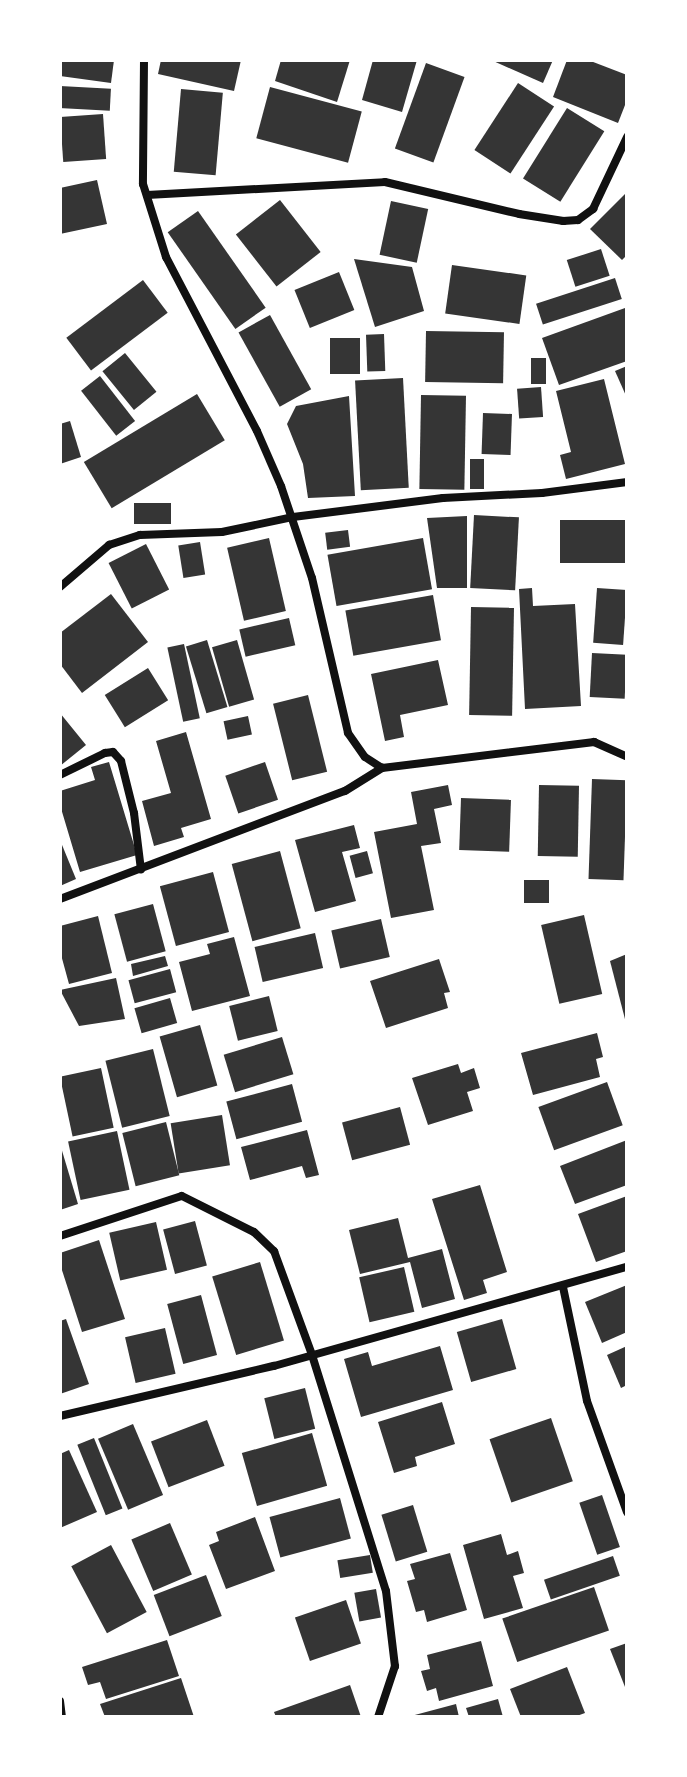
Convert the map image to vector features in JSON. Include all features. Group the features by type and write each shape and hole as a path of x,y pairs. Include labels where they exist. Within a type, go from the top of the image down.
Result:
{"street":[{"path":"144,60 143,184 166,257 257,431 293,517 312,578 348,733 365,757 382,768"},
{"path":"147,195 385,182 519,214 563,221 578,220 593,209 627,137"},
{"path":"60,587 109,545 140,535 222,532 293,517 443,498 542,493 627,482"},
{"path":"60,899 345,791 382,768 515,748 594,742 627,757"},
{"path":"60,775 105,753 113,752 121,761 134,813 141,870"},
{"path":"60,1236 182,1196 254,1232 274,1251 312,1355 386,1591 395,1666 378,1717"},
{"path":"60,1416 312,1355 627,1267"},
{"path":"563,1287 587,1401 627,1512"},
{"path":"60,1701 62,1717"}],"building":[{"path":"60,60 114,60 111,83 60,76"},
{"path":"161,60 241,60 234,91 158,74"},
{"path":"281,60 350,60 337,102 275,81"},
{"path":"373,60 417,60 402,112 362,100"},
{"path":"491,60 553,60 543,83"},
{"path":"567,60 588,60 627,75 627,100 618,123 553,97"},
{"path":"426,63 465,77 433,163 395,149"},
{"path":"518,83 554,106 510,174 474,150"},
{"path":"60,86 111,89 110,111 60,108"},
{"path":"270,87 362,112 348,163 256,138"},
{"path":"181,89 223,93 216,175 174,172"},
{"path":"567,108 604,131 560,202 523,178"},
{"path":"103,114 106,159 63,162 60,117"},
{"path":"97,180 107,224 60,234 60,188"},
{"path":"627,192 627,255 622,260 590,229"},
{"path":"280,200 321,252 277,286 236,234"},
{"path":"391,201 428,209 417,263 380,255"},
{"path":"198,211 266,308 235,329 168,232"},
{"path":"601,249 610,276 575,287 567,260"},
{"path":"354,259 412,267 424,311 375,327"},
{"path":"452,265 526,275 519,324 445,314"},
{"path":"339,272 354,310 310,328 294,290"},
{"path":"615,278 622,299 543,325 536,304"},
{"path":"143,280 168,313 91,371 66,338"},
{"path":"625,308 627,361 559,385 542,338"},
{"path":"270,315 311,389 280,407 239,332"},
{"path":"426,331 504,332 503,383 425,382"},
{"path":"384,334 385,371 367,372 366,335"},
{"path":"330,338 360,338 360,374 330,374"},
{"path":"125,353 156,392 134,410 102,371"},
{"path":"531,358 546,358 546,384 531,384"},
{"path":"627,366 627,398 615,371"},
{"path":"100,376 135,421 116,436 81,391"},
{"path":"403,378 409,488 361,490 355,381"},
{"path":"604,379 625,464 566,479 560,455 571,452 556,391"},
{"path":"541,387 543,417 519,419 517,389"},
{"path":"197,394 225,440 112,508 84,462"},
{"path":"421,395 466,396 464,490 419,489"},
{"path":"349,396 355,496 308,498 303,464 287,424 296,406"},
{"path":"483,413 512,414 511,455 482,454"},
{"path":"70,421 81,457 60,464 60,424"},
{"path":"470,459 484,459 484,489 470,489"},
{"path":"134,503 171,503 171,524 134,524"},
{"path":"474,515 519,517 515,590 470,588"},
{"path":"467,516 467,588 437,588 427,518"},
{"path":"560,520 627,520 627,563 560,563"},
{"path":"348,530 350,547 327,550 325,533"},
{"path":"269,538 286,611 244,621 227,548"},
{"path":"423,538 432,589 337,606 327,555"},
{"path":"200,542 205,575 183,578 178,545"},
{"path":"146,544 169,589 132,609 109,563"},
{"path":"532,588 533,606 575,604 581,706 525,709 519,589"},
{"path":"597,588 627,590 623,645 593,643"},
{"path":"111,594 148,642 82,693 60,664 60,633"},
{"path":"433,595 441,640 353,656 345,610"},
{"path":"471,607 514,608 512,716 469,715"},
{"path":"289,618 295,645 246,657 239,629"},
{"path":"207,640 227,707 206,713 186,646"},
{"path":"237,640 254,700 229,707 212,647"},
{"path":"184,644 200,718 183,722 167,648"},
{"path":"592,653 627,655 625,699 590,697"},
{"path":"438,660 448,705 400,715 404,737 385,741 371,674"},
{"path":"148,668 168,700 125,727 105,695"},
{"path":"308,695 327,772 292,780 273,704"},
{"path":"60,713 86,745 60,766"},
{"path":"248,716 252,735 227,740 224,721"},
{"path":"186,732 211,819 181,828 184,837 154,846 142,801 171,793 156,741"},
{"path":"109,762 137,855 80,872 60,805 60,791 95,780 91,767"},
{"path":"265,762 278,800 238,813 225,776"},
{"path":"592,779 627,780 623,880 589,879"},
{"path":"448,785 452,805 434,809 441,843 421,846 434,910 391,918 374,832 417,824 411,792"},
{"path":"539,785 579,786 578,857 538,856"},
{"path":"461,798 511,800 509,852 459,850"},
{"path":"354,825 360,848 342,852 356,901 315,912 295,840"},
{"path":"60,840 76,879 60,886"},
{"path":"280,851 301,928 252,941 232,864"},
{"path":"367,851 373,873 356,878 350,856"},
{"path":"213,872 229,932 176,946 160,886"},
{"path":"524,880 549,880 549,903 524,903"},
{"path":"153,904 166,951 127,962 114,914"},
{"path":"584,915 602,994 559,1004 541,925"},
{"path":"98,916 112,973 69,984 60,951 60,926"},
{"path":"381,919 390,957 340,968 331,930"},
{"path":"315,933 323,968 263,982 255,947"},
{"path":"234,937 250,996 192,1011 179,962 210,954 207,944"},
{"path":"627,954 627,1023 626,1023 610,961"},
{"path":"165,956 168,966 133,976 131,964"},
{"path":"439,959 450,992 444,993 448,1008 386,1028 370,981"},
{"path":"170,969 176,992 135,1003 128,980"},
{"path":"116,978 125,1019 79,1026 60,990"},
{"path":"269,996 278,1031 238,1041 229,1006"},
{"path":"170,998 177,1023 142,1033 134,1008"},
{"path":"200,1025 217,1086 177,1097 160,1037"},
{"path":"597,1033 603,1057 596,1059 600,1077 533,1095 521,1053"},
{"path":"282,1037 293,1074 235,1092 224,1055"},
{"path":"153,1049 170,1116 122,1128 105,1061"},
{"path":"458,1064 461,1073 474,1068 480,1088 467,1092 473,1111 428,1125 412,1078"},
{"path":"101,1068 114,1128 73,1136 60,1077"},
{"path":"607,1082 623,1125 554,1150 538,1107"},
{"path":"292,1084 302,1122 236,1139 226,1102"},
{"path":"400,1107 410,1145 352,1160 342,1123"},
{"path":"222,1115 230,1165 179,1174 171,1123"},
{"path":"166,1122 179,1175 136,1186 122,1133"},
{"path":"307,1130 319,1175 306,1178 302,1166 250,1180 241,1147"},
{"path":"117,1131 129,1190 81,1200 68,1141"},
{"path":"627,1140 627,1185 575,1204 560,1166"},
{"path":"60,1144 78,1204 60,1210"},
{"path":"480,1185 507,1272 483,1280 487,1293 464,1300 432,1199"},
{"path":"627,1196 627,1251 596,1262 578,1214"},
{"path":"398,1218 408,1258 442,1249 455,1299 422,1308 410,1262 360,1274 349,1230"},
{"path":"195,1221 207,1265 175,1274 163,1230"},
{"path":"156,1222 167,1270 120,1281 109,1233"},
{"path":"99,1240 125,1319 82,1332 60,1264 60,1253"},
{"path":"260,1262 284,1340 236,1355 212,1277"},
{"path":"404,1267 414,1312 370,1322 359,1277"},
{"path":"627,1285 627,1332 602,1343 585,1302"},
{"path":"201,1295 217,1355 183,1364 167,1304"},
{"path":"66,1319 89,1384 60,1394 60,1321"},
{"path":"502,1319 516,1369 471,1382 457,1332"},
{"path":"165,1328 176,1374 136,1383 125,1337"},
{"path":"440,1346 453,1390 361,1417 344,1359 368,1352 372,1366"},
{"path":"627,1346 627,1385 621,1388 607,1355"},
{"path":"305,1388 315,1429 274,1439 264,1398"},
{"path":"442,1402 455,1444 415,1457 417,1466 394,1473 378,1422"},
{"path":"551,1418 573,1481 511,1503 490,1439"},
{"path":"207,1420 225,1466 169,1487 151,1442"},
{"path":"133,1424 163,1495 128,1510 98,1439"},
{"path":"312,1433 327,1486 257,1506 242,1453"},
{"path":"94,1438 122,1508 106,1515 77,1445"},
{"path":"69,1450 97,1512 60,1528 60,1454"},
{"path":"602,1495 620,1547 597,1555 579,1503"},
{"path":"340,1498 351,1539 280,1557 269,1517"},
{"path":"413,1505 427,1552 396,1562 381,1515"},
{"path":"255,1517 275,1571 226,1589 209,1545 219,1541 216,1532"},
{"path":"170,1523 192,1575 153,1591 131,1539"},
{"path":"501,1534 507,1555 518,1551 524,1573 513,1576 523,1608 484,1619 463,1545"},
{"path":"111,1545 147,1612 107,1633 71,1566"},
{"path":"450,1553 467,1610 427,1622 424,1610 416,1612 407,1581 415,1579 410,1564"},
{"path":"370,1555 373,1573 340,1578 337,1560"},
{"path":"613,1556 620,1576 551,1600 544,1580"},
{"path":"206,1575 222,1616 169,1636 154,1595"},
{"path":"594,1587 609,1630 517,1662 502,1619"},
{"path":"376,1589 381,1618 359,1621 354,1593"},
{"path":"346,1600 361,1643 310,1661 295,1618"},
{"path":"167,1640 179,1676 106,1699 100,1682 88,1685 82,1667"},
{"path":"481,1641 493,1686 439,1701 436,1688 427,1691 421,1671 430,1669 427,1655"},
{"path":"627,1643 627,1692 610,1649"},
{"path":"567,1667 585,1713 574,1717 521,1717 510,1689"},
{"path":"181,1678 194,1717 105,1717 100,1704"},
{"path":"350,1685 361,1717 276,1717 274,1712"},
{"path":"498,1699 503,1717 469,1717 466,1708"},
{"path":"456,1704 459,1717 411,1717 411,1716"}]}
